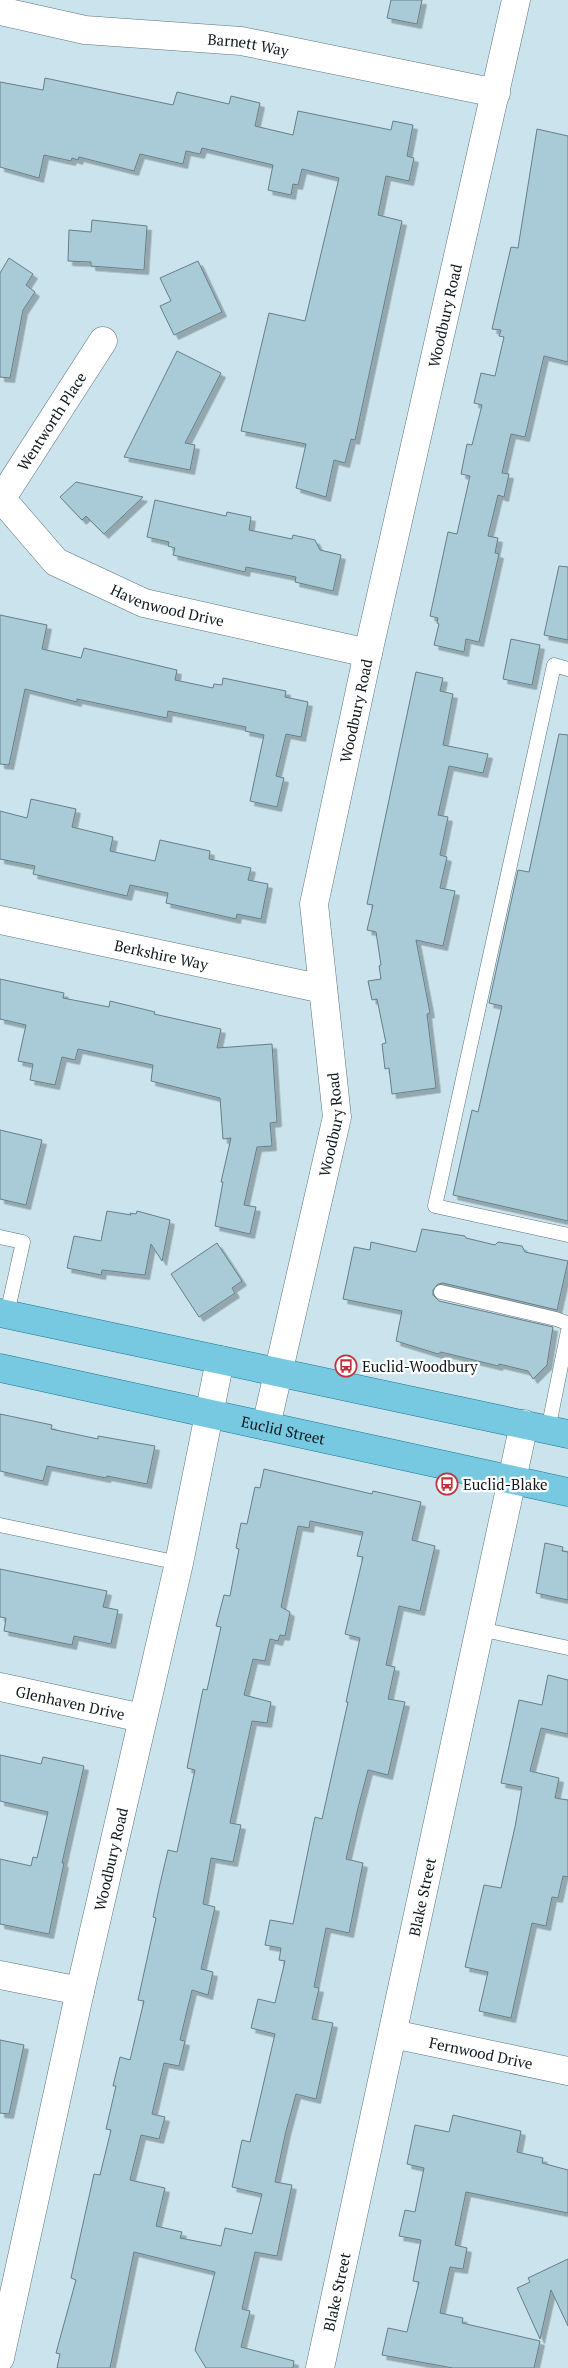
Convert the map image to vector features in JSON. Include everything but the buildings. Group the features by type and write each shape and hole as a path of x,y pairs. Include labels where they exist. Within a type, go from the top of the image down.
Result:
{"main road":[{"path":"4,1313 547,1429"},
{"name":"Euclid Street","path":"0,1368 568,1492"}],"street":[{"name":"Woodbury Road","path":"266,1426 337,1117 314,904 368,653 516,0"},
{"name":"Barnett Way","path":"0,11 84,30 242,41 496,93"},
{"name":"Wentworth Place","path":"0,499 103,341"},
{"name":"Havenwood Drive","path":"0,499 56,562 144,603 368,653"},
{"name":"Berkshire Way","path":"0,920 323,989"},
{"name":"Woodbury Road","path":"0,2358 10,2271 80,1992 179,1563 220,1360"},
{"name":"Blake Street","path":"320,2368 512,1479 547,1429"},
{"name":"Glenhaven Drive","path":"0,1687 142,1718"},
{"path":"0,1974 80,1992"},
{"name":"Fernwood Drive","path":"393,2034 568,2071"}],"lane":[{"path":"568,668 554,665 435,1206 568,1235"},
{"path":"0,1237 23,1242 4,1313"},
{"path":"441,1292 547,1317 567,1323 568,1326"},
{"path":"547,1429 568,1331"},
{"path":"0,1525 179,1563"},
{"path":"480,1630 568,1648"}],"place":[{"name":"Euclid-Woodbury","path":"346,1366"},
{"name":"Euclid-Blake","path":"447,1484"}]}
